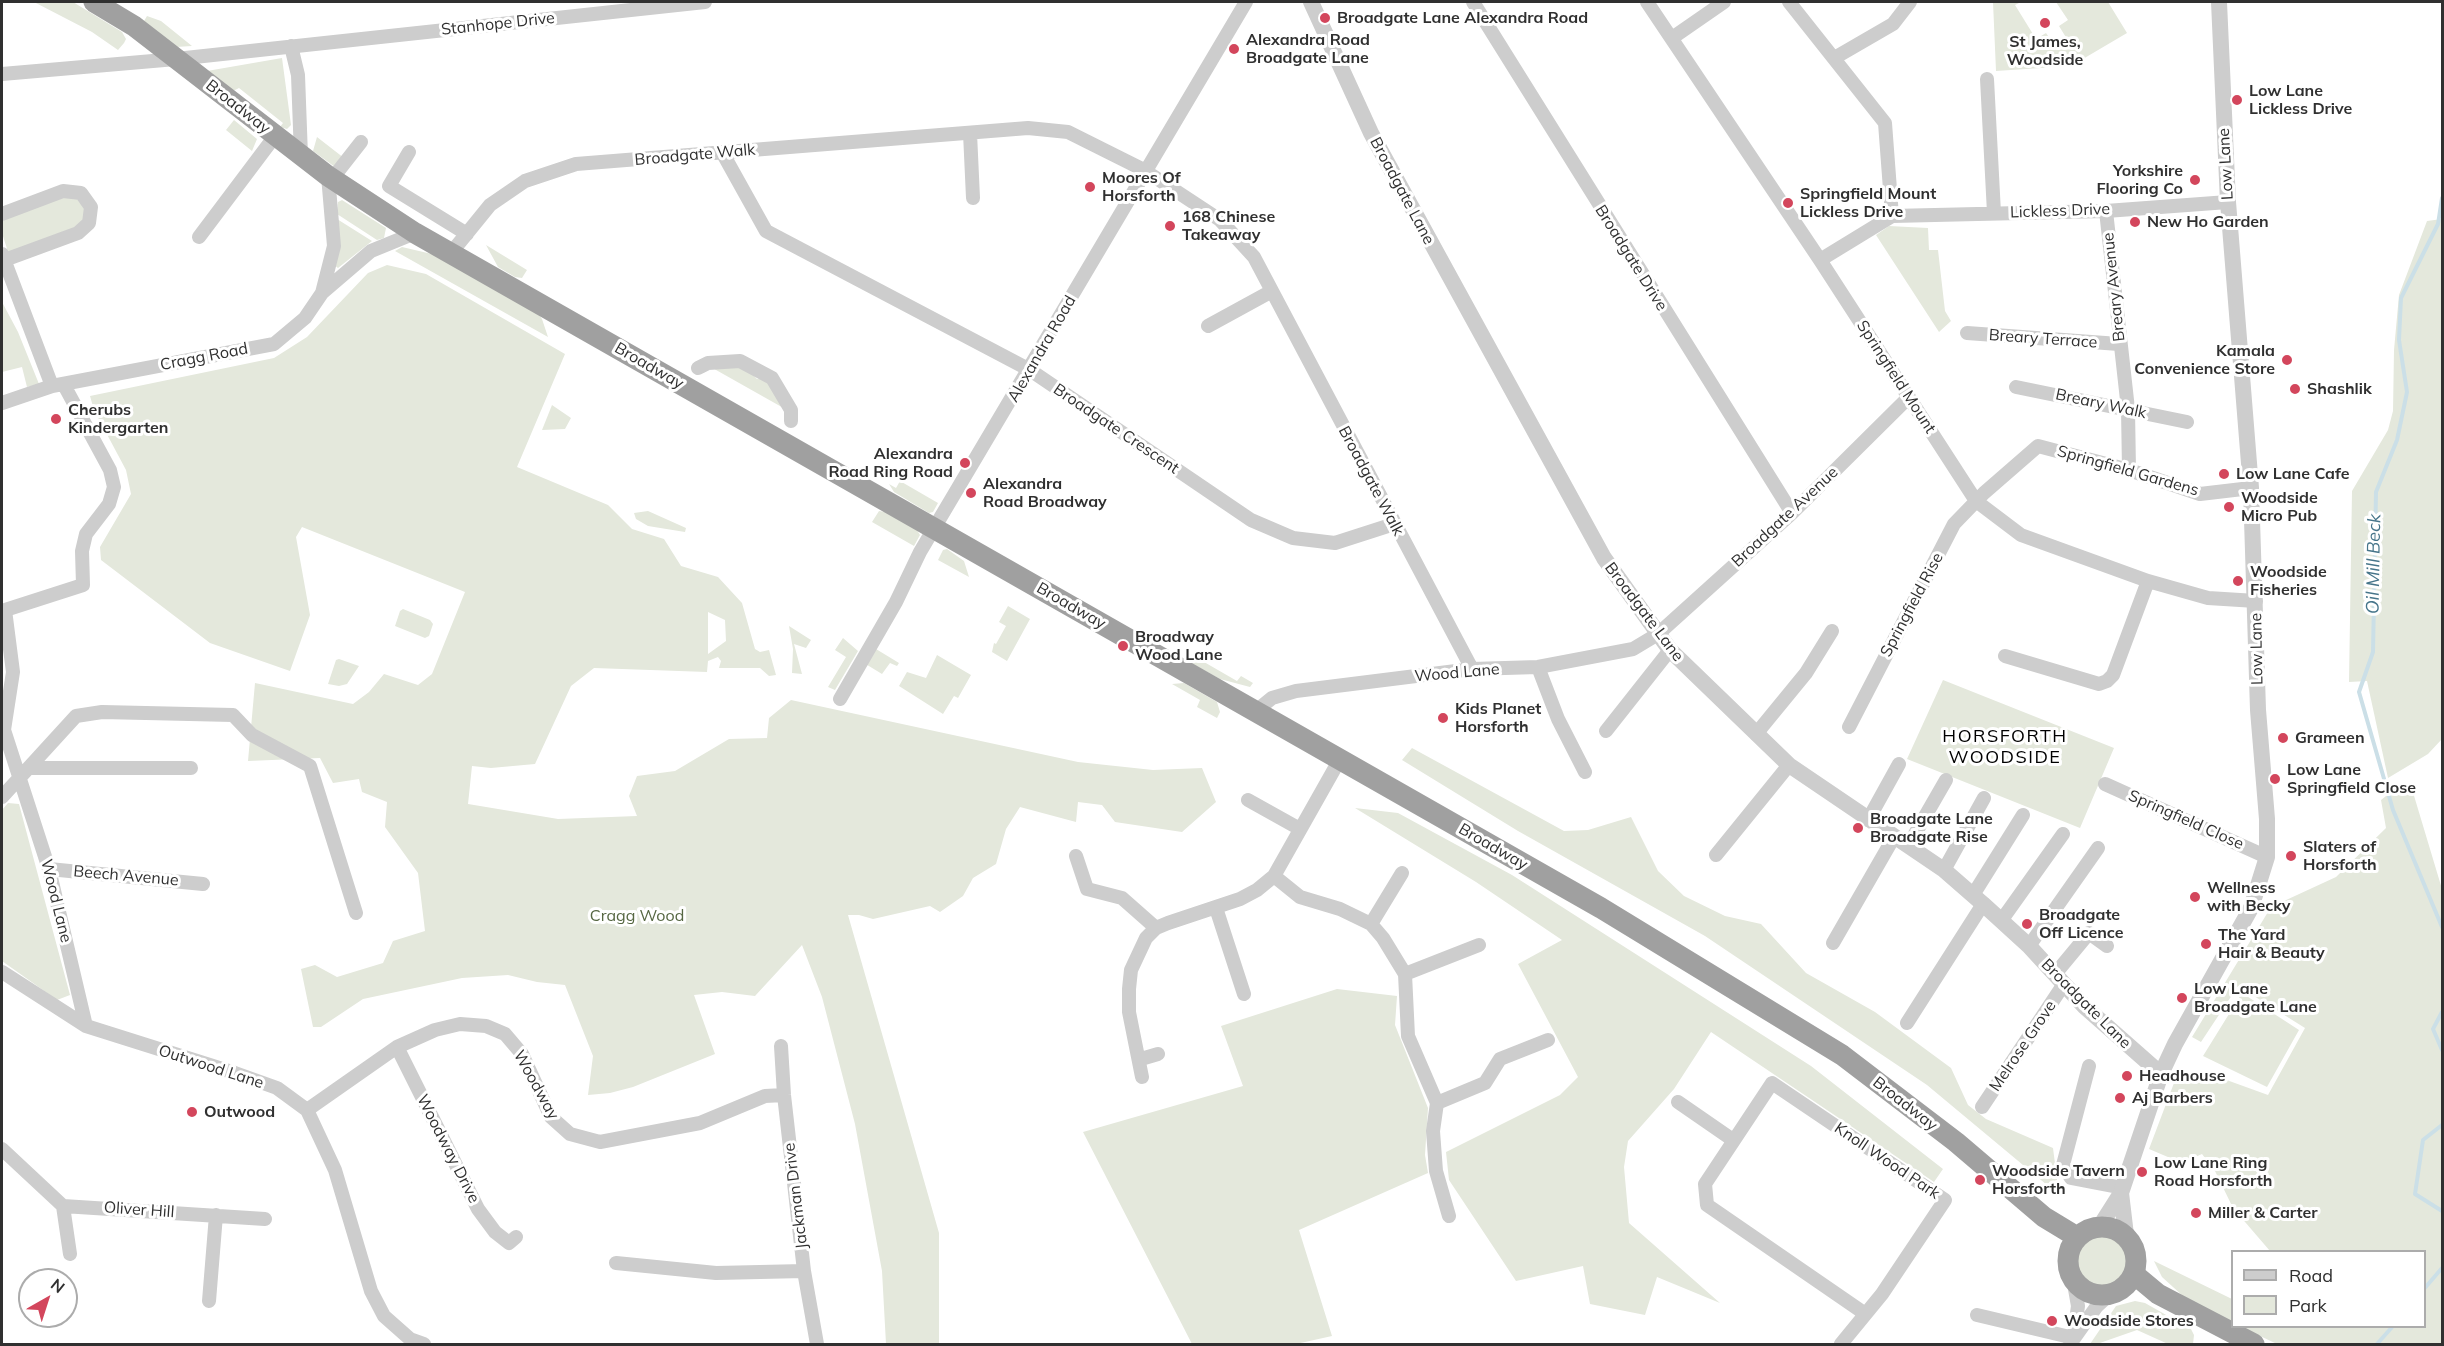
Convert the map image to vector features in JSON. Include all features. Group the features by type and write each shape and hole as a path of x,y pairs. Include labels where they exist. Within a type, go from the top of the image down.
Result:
{"highway":[{"name":"Broadway","path":"94,2 134,26 330,177 415,233 1687,958 1842,1055 1956,1143 2044,1217"},
{"path":"2044,1217 2077,1237"},
{"path":"2044,1217 2070,1271 2089,1293 2158,1294"},
{"path":"2070,1271 2069,1252 2077,1237 2086,1230 2100,1226 2112,1228 2126,1235 2133,1245 2137,1260 2134,1274 2128,1284 2114,1293"},
{"path":"2134,1274 2158,1294 2254,1344"}],"street":[{"name":"Stanhope Drive","path":"2,74 176,59 705,2"},
{"name":"Alexandra Road","path":"840,699 896,602 920,552 1030,370 1144,170 1246,2"},
{"name":"Broadgate Lane","path":"1311,2 1371,133 1412,212 1604,558 1670,650 1789,765 1944,870 1978,899 2029,946 2091,1013 2161,1074"},
{"name":"Broadgate Drive","path":"1473,2 1792,513"},
{"name":"Springfield Mount","path":"1647,2 1909,397 1981,496 2021,536 2148,581 2208,597 2256,601"},
{"path":"1672,38 1724,2"},
{"path":"1788,2 1836,57 1885,123 1892,216 1820,260"},
{"path":"1836,57 1893,24 1911,2"},
{"name":"Low Lane","path":"2100,1226 2122,1190 2161,1074 2207,984 2251,908 2267,857 2267,819 2258,710 2251,488 2228,202 2219,2"},
{"path":"291,46 298,75 301,156"},
{"path":"1987,79 1994,213"},
{"name":"Broadgate Walk","path":"451,253 490,205 525,181 576,164 1028,128 1068,132 1144,170 1220,220 1254,257 1472,669"},
{"path":"970,133 973,198"},
{"path":"199,237 275,136"},
{"path":"330,177 361,142"},
{"path":"376,207 409,152"},
{"name":"Broadgate Crescent","path":"722,152 766,231 1030,370 1251,520 1293,537 1335,543 1394,524"},
{"name":"Cragg Road","path":"322,293 334,246 330,177"},
{"path":"389,186 467,234"},
{"path":"2,214 63,191 81,193 91,207 89,223 78,233 2,258 58,386 110,471 114,487 109,504 86,534 82,551 83,585 3,611"},
{"name":"Lickless Drive","path":"1892,216 2106,211 2228,202"},
{"name":"Breary Avenue","path":"2106,211 2128,409 2129,470"},
{"name":"Cragg Road","path":"2,403 58,386 274,344 305,318 322,293 371,251 415,233"},
{"path":"1208,326 1272,291"},
{"name":"Breary Terrace","path":"1967,333 2119,344"},
{"path":"698,368 708,363 740,361 772,378 791,410 791,421"},
{"name":"Breary Walk","path":"2016,387 2187,422"},
{"name":"Broadgate Avenue","path":"1658,634 1792,513 1909,397"},
{"name":"Springfield Gardens","path":"1981,496 2038,446 2129,470 2200,494 2251,488"},
{"name":"Springfield Rise","path":"1849,727 1954,524 1981,496"},
{"path":"2005,656 2098,684 2107,681 2113,675 2148,581"},
{"name":"Wood Lane","path":"3,611 13,672 4,730 25,772 86,1026"},
{"path":"1756,734 1806,673 1832,631"},
{"name":"Wood Lane","path":"1256,711 1272,698 1296,691 1472,669 1538,667 1633,650 1658,634"},
{"path":"1606,731 1670,650"},
{"path":"1538,667 1558,719 1584,772"},
{"path":"2,797 76,716 102,712 233,716 252,735 310,766 356,913"},
{"path":"1142,1077 1141,1059 1129,1012 1131,970 1146,938 1156,928 1216,908 1257,890 1274,876 1340,759"},
{"path":"1868,820 1899,764"},
{"path":"1716,855 1789,765"},
{"path":"25,772 191,768"},
{"path":"1833,943 1946,780"},
{"name":"Springfield Close","path":"2105,784 2267,857"},
{"path":"1944,870 1984,798"},
{"path":"1248,800 1300,829"},
{"path":"1907,1023 1978,899 2023,814"},
{"path":"2001,921 2063,834"},
{"path":"2029,946 2098,848"},
{"path":"1076,856 1083,885 1087,889 1122,898 1156,928"},
{"name":"Beech Avenue","path":"49,869 203,884"},
{"path":"1371,924 1402,873"},
{"path":"1274,876 1300,897 1341,909 1371,924 1405,974 1408,1036 1437,1103 1432,1131 1436,1171 1449,1216"},
{"path":"1216,908 1244,994"},
{"name":"Melrose Grove","path":"1982,1107 2089,933 2107,946"},
{"path":"1405,974 1479,945"},
{"name":"Outwood Lane","path":"2,972 86,1026 277,1088 307,1110 335,1170 371,1291 384,1316 410,1339 424,1344"},
{"name":"Woodway","path":"307,1110 397,1047 435,1030 460,1024 486,1026 505,1034 522,1054 551,1117 570,1134 600,1142 700,1123 765,1096 784,1095"},
{"path":"1437,1103 1485,1083 1500,1059 1548,1040"},
{"name":"Jackman Drive","path":"782,1046 784,1095 804,1271 817,1344"},
{"name":"Woodway Drive","path":"397,1047 478,1209 495,1232 511,1243"},
{"path":"1141,1059 1158,1054"},
{"path":"2089,1066 2063,1165 2071,1178 2122,1190"},
{"name":"Knoll Wood Park","path":"1841,1344 1864,1313 1882,1294 1945,1200 1772,1083 1705,1184 1707,1205 1864,1313"},
{"path":"1678,1102 1733,1140"},
{"path":"2,1149 63,1206 70,1254"},
{"name":"Low Lane","path":"2122,1190 2126,1235"},
{"name":"Oliver Hill","path":"63,1206 265,1219"},
{"path":"209,1301 216,1215"},
{"path":"616,1263 716,1273 804,1271"},
{"path":"2070,1271 2078,1306 2072,1341"},
{"path":"2072,1341 2114,1293"},
{"path":"1977,1315 2072,1341"}],"green space":[{"path":"34,2 73,2 122,32 126,39 118,50 92,32"},
{"path":"1993,2 2021,2 2015,5 2036,39 2046,33 2055,46 2067,39 2059,26 2068,20 2056,2 2108,2 2127,33 2071,66 1996,71"},
{"path":"147,16 161,21 192,46 176,47 144,21"},
{"path":"282,58 291,125 287,129 280,127 283,123 239,88 233,91 207,71"},
{"path":"234,120 257,139 252,151 226,130"},
{"path":"317,137 344,158 335,167 313,151"},
{"path":"63,195 76,198 85,209 84,220 75,229 9,255 2,233 2,221"},
{"path":"342,200 386,228 384,238 377,240 337,214 338,202"},
{"path":"337,219 372,241 338,268 334,265"},
{"path":"2442,219 2442,739 2428,754 2388,778 2367,681 2349,682 2352,491 2388,430 2393,411 2394,350 2399,295 2427,221"},
{"path":"1889,226 1928,228 1929,250 1938,250 1945,311 1951,321 1939,332 1876,235"},
{"path":"486,245 527,270 522,278 515,277 498,267"},
{"path":"402,247 436,255 538,313 548,337 395,251"},
{"name":"Cragg Wood","path":"387,265 426,274 565,354 517,467 608,505 632,529 664,539 681,566 718,577 742,603 755,649 760,652 769,650 776,675 769,676 760,668 719,668 721,661 718,657 708,661 707,672 594,668 571,686 535,764 491,768 472,766 468,804 558,819 637,816 629,796 637,776 675,771 729,739 767,738 769,718 791,700 1078,762 1153,770 1202,768 1216,802 1182,832 1115,822 1102,805 1078,802 1076,822 1020,807 1006,829 996,864 973,878 963,896 940,912 930,906 873,919 848,915 939,1233 939,1344 886,1344 882,1271 855,1124 822,997 802,945 755,996 722,992 694,995 715,1054 633,1087 610,1093 588,1095 593,1056 565,985 537,982 508,975 462,978 363,999 321,1027 313,1027 301,969 315,965 337,977 383,963 393,941 425,931 418,873 385,827 387,802 362,792 359,779 333,783 320,758 248,761 255,683 353,704 369,692 384,674 418,685 432,674 465,592 302,527 296,537 310,615 290,671 210,643 101,560 100,547 131,494 126,470 94,410 90,396 274,358 307,337 368,273","holes":["708,612 725,620 726,641 708,654"]},
{"path":"2,302 18,332 39,384 27,387 22,367 2,372"},
{"path":"741,363 757,379 766,377 787,410 709,366"},
{"path":"552,405 571,418 565,429 542,430"},
{"path":"900,481 938,503 933,512 929,513 894,492 889,484 896,488"},
{"path":"648,511 686,528 685,532 648,526 636,519 634,513"},
{"path":"879,511 917,530 920,535 914,546 872,522"},
{"path":"947,549 964,561 969,577 938,560 943,550"},
{"path":"1008,606 1030,619 1007,661 992,652 994,643 996,644 1006,626 999,622"},
{"path":"403,609 430,620 433,624 429,636 425,638 395,626 400,611"},
{"path":"789,626 811,640 806,648 794,644 802,674 792,673 793,649"},
{"path":"843,638 858,651 835,690 828,687 846,657 835,650"},
{"path":"876,649 899,663 897,666 890,663 882,674 864,663"},
{"path":"1185,651 1237,681 1241,676 1253,683 1250,687 1220,679 1189,662"},
{"path":"937,655 971,675 958,698 954,696 943,714 899,686 907,672 926,678"},
{"path":"336,660 359,666 347,684 339,686 328,684"},
{"path":"1943,680 2114,748 2080,828 1907,759"},
{"path":"1184,683 1217,702 1220,712 1217,718 1197,707 1200,700 1172,684"},
{"path":"1412,748 1564,831 1588,830 1631,817 1658,871 1684,896 1725,916 1761,924 1806,973 1875,1012 1951,1068 1968,1105 1986,1119 2053,1148 2059,1195 1927,1085 1705,936 1518,831 1402,760"},
{"path":"2396,788 2412,789 2442,889 2442,1344 2277,1344 2243,1328 2426,1328 2426,1250 2269,1250 2233,1208 2215,1171 2202,1154 2182,1163 2149,1149 2174,1083 2210,1074 2268,1095 2305,1028 2238,986 2201,1042 2192,1037 2271,907 2336,877 2386,828 2381,800"},
{"path":"8,803 19,804 70,995 57,1000 2,961 2,810"},
{"path":"1355,808 1398,813 1512,875 1811,1066 1943,1169 1934,1182 1711,1032 1674,1089 1628,1141 1624,1167 1629,1223 1720,1303 1657,1277 1645,1315 1590,1304 1583,1266 1516,1281 1449,1180 1446,1152 1560,1095 1578,1077 1518,964 1562,940 1476,882"},
{"path":"1337,989 1397,996 1395,1025 1428,1108 1425,1155 1428,1173 1299,1230 1332,1336 1296,1344 1192,1344 1083,1132 1243,1086 1221,1026"},
{"path":"2242,993 2299,1030 2267,1087 2203,1056"},
{"path":"2097,1236 2107,1236 2120,1243 2127,1256 2127,1266 2120,1279 2107,1286 2097,1286 2088,1282 2081,1275 2077,1266 2077,1256 2081,1247 2088,1240"},
{"path":"2154,1261 2231,1299 2231,1321 2184,1297 2162,1277"},
{"path":"2135,1301 2145,1303 2191,1329 2194,1335 2193,1344 2168,1344 2137,1330 2097,1344 2090,1344 2116,1306"}],"waterway":[{"name":"Oil Mill Beck","path":"2442,198 2438,224 2401,298 2399,340 2407,392 2397,440 2376,492 2373,652 2359,692 2393,810 2442,927"},
{"name":"Oil Mill Beck","path":"2442,1012 2433,1029 2442,1050"},
{"name":"Oil Mill Beck","path":"2442,1125 2423,1140 2415,1194 2442,1211"},
{"name":"Oil Mill Beck","path":"2426,1287 2442,1268"},
{"name":"Oil Mill Beck","path":"2377,1344 2391,1328"}],"place":[{"name":"Broadgate Lane Alexandra Road","path":"1325,18"},
{"name":"St James, Woodside","path":"2045,23"},
{"name":"Alexandra Road Broadgate Lane","path":"1234,49"},
{"name":"Low Lane Lickless Drive","path":"2237,100"},
{"name":"Yorkshire Flooring Co","path":"2195,180"},
{"name":"Moores Of Horsforth","path":"1090,187"},
{"name":"Springfield Mount Lickless Drive","path":"1788,203"},
{"name":"New Ho Garden","path":"2135,222"},
{"name":"168 Chinese Takeaway","path":"1170,226"},
{"name":"Kamala Convenience Store","path":"2287,360"},
{"name":"Shashlik","path":"2295,389"},
{"name":"Cherubs Kindergarten","path":"56,419"},
{"name":"Alexandra Road Ring Road","path":"965,463"},
{"name":"Low Lane Cafe","path":"2224,474"},
{"name":"Alexandra Road Broadway","path":"971,493"},
{"name":"Woodside Micro Pub","path":"2229,507"},
{"name":"Woodside Fisheries","path":"2238,581"},
{"name":"Broadway Wood Lane","path":"1123,646"},
{"name":"Kids Planet Horsforth","path":"1443,718"},
{"name":"Grameen","path":"2283,738"},
{"name":"Low Lane Springfield Close","path":"2275,779"},
{"name":"Broadgate Lane Broadgate Rise","path":"1858,828"},
{"name":"Slaters of Horsforth","path":"2291,856"},
{"name":"Wellness with Becky","path":"2195,897"},
{"name":"Broadgate Off Licence","path":"2027,924"},
{"name":"The Yard Hair & Beauty","path":"2206,944"},
{"name":"Low Lane Broadgate Lane","path":"2182,998"},
{"name":"Headhouse","path":"2127,1076"},
{"name":"Aj Barbers","path":"2120,1098"},
{"name":"Outwood","path":"192,1112"},
{"name":"Low Lane Ring Road Horsforth","path":"2142,1172"},
{"name":"Woodside Tavern Horsforth","path":"1980,1180"},
{"name":"Miller & Carter","path":"2196,1213"},
{"name":"Woodside Stores","path":"2052,1321"}],"district":[{"name":"HORSFORTH WOODSIDE","path":"2005,747"}]}
